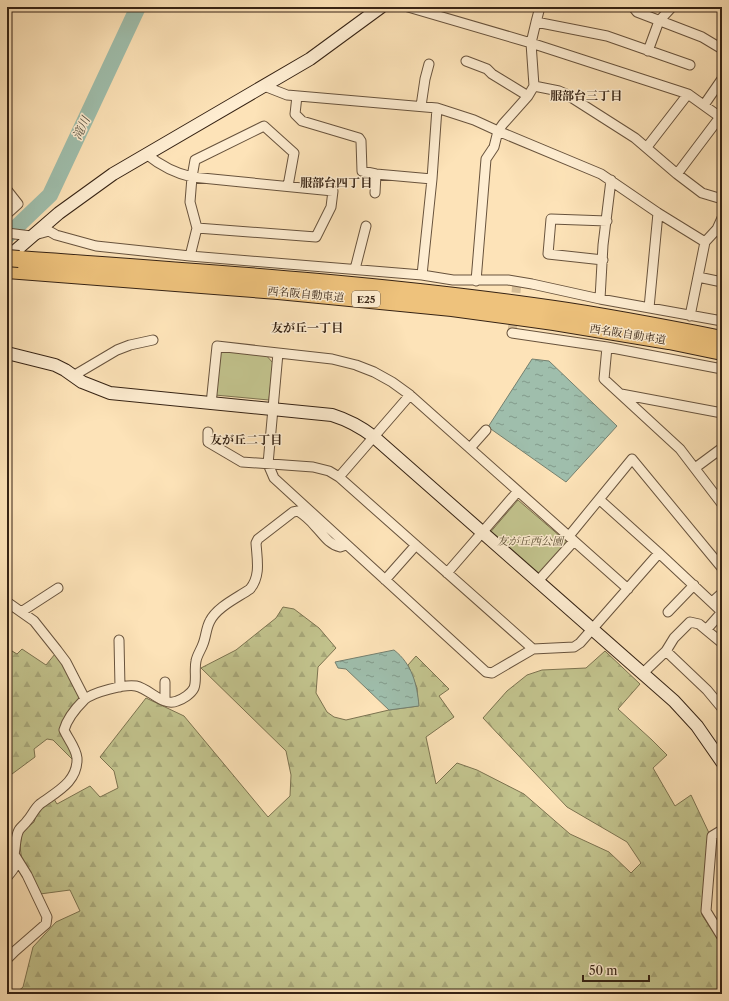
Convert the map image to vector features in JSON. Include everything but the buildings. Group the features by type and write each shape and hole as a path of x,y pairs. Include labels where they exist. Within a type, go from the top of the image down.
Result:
{"highway":[{"name":"西名阪自動車道","path":"11,258 278,278 438,294 554,309 722,339"},
{"name":"西名阪自動車道","path":"7,270 285,292 436,307 554,322 669,341 722,352"}],"street":[{"path":"11,258 31,236 82,195 146,154 310,59 381,7"},
{"path":"408,7 688,94 720,117 677,174"},
{"path":"476,281 486,160 494,147 498,132 503,124 528,96 534,86 531,44 540,7"},
{"path":"633,7 637,12 702,37 722,49"},
{"path":"648,51 660,21 672,7"},
{"path":"536,22 608,36 690,65"},
{"path":"466,61 486,69 528,96"},
{"path":"421,106 429,64"},
{"path":"704,105 722,79"},
{"path":"264,86 287,95 437,108 474,120 498,132 602,174 658,213 705,242"},
{"path":"534,86 559,91 566,94 635,138 702,193 722,199"},
{"path":"647,147 688,94"},
{"path":"297,96 295,114 302,121 359,138 361,141 362,171 376,174 432,179"},
{"path":"422,275 432,179 437,108"},
{"path":"190,256 197,228 190,202 195,160 264,126 294,152 288,186"},
{"path":"146,154 172,172 192,177 333,191 331,207 316,237 197,228"},
{"path":"375,193 376,174"},
{"path":"600,300 606,221 611,180"},
{"path":"7,190 18,204 7,214"},
{"path":"649,308 658,213"},
{"path":"690,316 705,242 719,230 722,218"},
{"path":"603,260 548,254 551,219 606,221"},
{"path":"355,269 366,226"},
{"path":"10,234 31,236 49,231 56,235 96,246 190,256 422,275 453,280 508,280 600,300 722,321"},
{"path":"698,277 722,282"},
{"path":"512,334 607,347 722,369"},
{"path":"73,376 117,350 130,345 153,340"},
{"path":"211,404 217,346 332,359 356,365 374,372 392,382 410,395 628,589"},
{"path":"607,347 604,379 680,449 722,504"},
{"path":"7,353 55,365 82,382 110,393 332,415 353,423 374,436 674,701 693,720 722,762"},
{"path":"278,353 268,464 274,478 486,672 492,673 533,649 574,647 580,643 659,553"},
{"path":"621,394 722,413"},
{"path":"339,477 410,395"},
{"path":"470,448 486,430"},
{"path":"208,432 208,442 242,462 313,468 329,472 339,477 533,649"},
{"path":"695,468 722,448"},
{"path":"538,582 632,459 722,568"},
{"path":"447,573 518,491"},
{"path":"600,500 722,612 706,630"},
{"path":"7,877 14,870 16,865 12,854 16,835 27,822 34,810 64,788 76,767 76,753 64,730 66,722 85,699 120,687 135,686 144,689 170,703 177,702 184,698 194,689 196,659 204,644 209,622 214,614 250,589 254,584 257,576 256,543 258,539 293,512 298,511 315,526 331,544 340,547 346,545"},
{"path":"385,580 416,545"},
{"path":"668,612 694,585"},
{"path":"21,612 58,588"},
{"path":"712,602 722,593"},
{"path":"7,602 34,621 66,662 85,699"},
{"path":"643,673 666,651 674,638 690,622 699,624 722,643"},
{"path":"118,640 120,687"},
{"path":"666,651 707,690 722,708"},
{"path":"165,701 166,682"},
{"path":"722,830 712,836 706,911 722,937"},
{"path":"7,959 47,922 47,917 32,885 12,854"}],"green space":[{"path":"219,349 265,354 273,363 269,400 215,395"},
{"name":"友が丘西公園","path":"518,500 568,543 538,577 488,535"},
{"path":"283,607 294,609 319,628 336,648 318,667 316,693 327,712 334,717 346,720 389,710 418,706 417,688 408,665 416,656 449,689 439,696 454,717 426,737 436,784 457,763 477,770 524,794 570,834 609,852 631,873 641,863 627,842 567,807 483,718 507,691 527,675 542,670 586,668 605,651 640,684 618,709 667,755 653,768 675,806 691,795 709,833 702,915 722,945 722,994 15,994 23,987 33,947 56,922 80,911 70,890 40,894 22,862 20,846 22,832 34,822 38,810 54,799 57,804 90,786 100,797 118,788 114,771 100,757 146,698 184,716 268,817 290,796 291,775 286,751 201,668 236,650 276,618"},
{"path":"7,648 17,654 22,649 46,665 55,654 61,661 82,699 62,727 71,749 73,760 53,740 47,739 34,749 35,757 12,774 7,769"}],"water":[{"path":"532,359 549,361 617,426 566,482 488,427"},
{"path":"394,650 409,668 415,682 419,706 389,710 346,669 338,668 335,662"}],"waterway":[{"name":"滝川","path":"7,236 50,195 138,7"}],"tunnel":[{"path":"512,333 517,282"}],"district":[{"name":"服部台三丁目","path":"586,95"},
{"name":"服部台四丁目","path":"336,182"},
{"name":"友が丘一丁目","path":"307,327"},
{"name":"友が丘二丁目","path":"246,439"}]}
